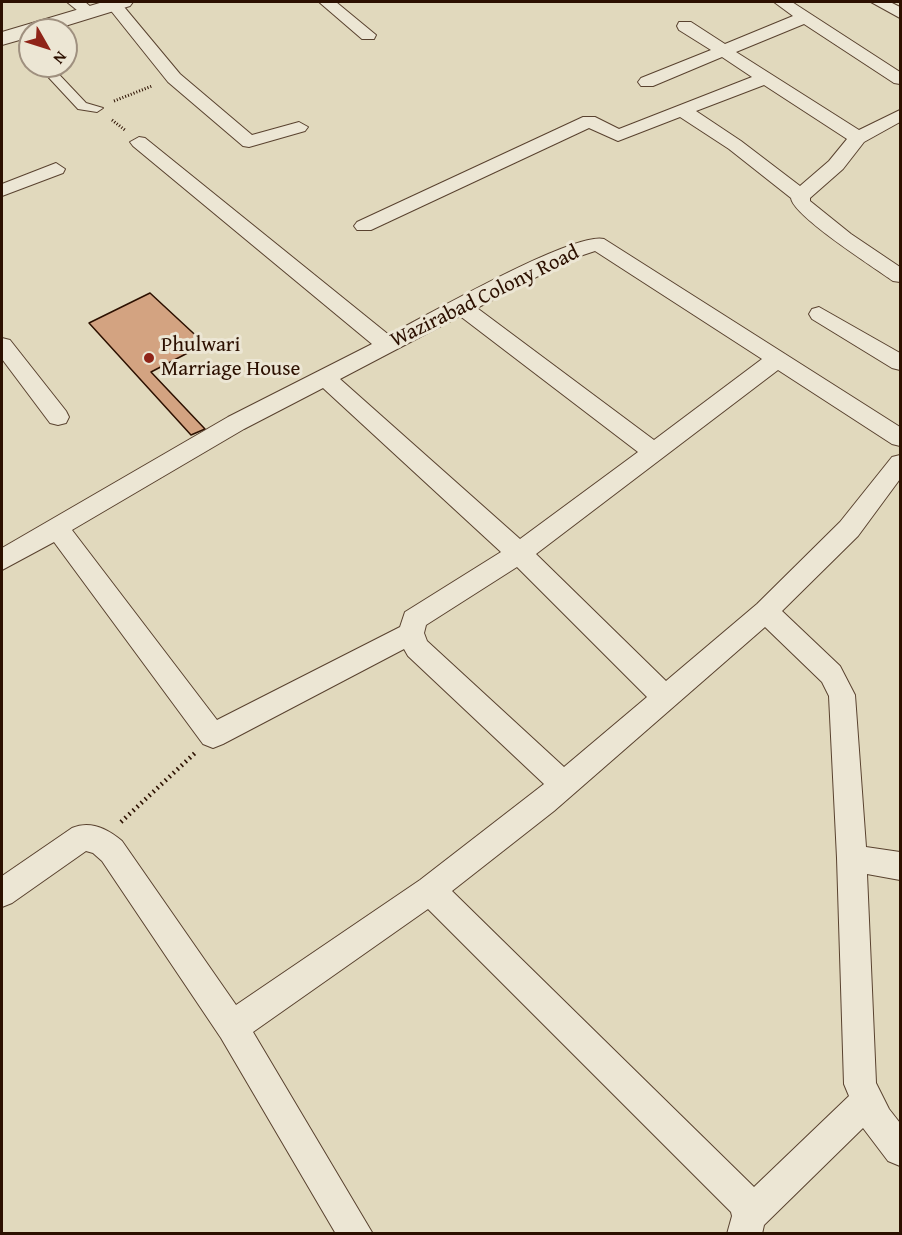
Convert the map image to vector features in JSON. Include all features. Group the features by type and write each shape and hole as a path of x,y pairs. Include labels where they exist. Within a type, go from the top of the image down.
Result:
{"street":[{"path":"327,2 368,36"},
{"path":"782,2 900,79"},
{"path":"879,2 900,13"},
{"path":"57,18 82,7 118,3 174,78 249,142 299,127"},
{"path":"647,82 806,17"},
{"path":"685,26 858,138"},
{"path":"2,39 18,34"},
{"path":"55,78 82,106 97,108"},
{"path":"364,226 589,121 618,136 765,78"},
{"path":"682,110 735,145 800,196 801,203 844,238 900,276"},
{"path":"800,196 836,165 858,138 900,115"},
{"path":"139,142 387,345"},
{"path":"2,190 56,169"},
{"name":"Wazirabad Colony Road","path":"2,560 180,454 564,254 597,243 900,438"},
{"path":"462,307 654,452"},
{"path":"819,314 900,363"},
{"path":"2,345 58,417"},
{"path":"564,785 417,648 411,633 414,619 519,553 777,359"},
{"path":"325,377 519,553 665,698"},
{"path":"232,1027 429,890 564,785 766,611 849,529 900,464"},
{"path":"57,528 213,736 411,633"},
{"path":"766,611 831,674 842,695 852,858 860,1084 866,1102 877,1121 900,1149"},
{"path":"2,893 82,837 101,841 112,851 232,1027 356,1233"},
{"path":"852,858 900,866"},
{"path":"429,890 743,1200 747,1224"},
{"path":"747,1224 866,1102"}],"path":[{"path":"139,142 97,108 174,78"},
{"path":"101,841 213,736"}],"building":[{"name":"Phulwari Marriage House","path":"150,293 205,344 151,372 205,429 191,435 89,323"}],"place":[{"name":"Phulwari Marriage House","path":"149,358"}]}
